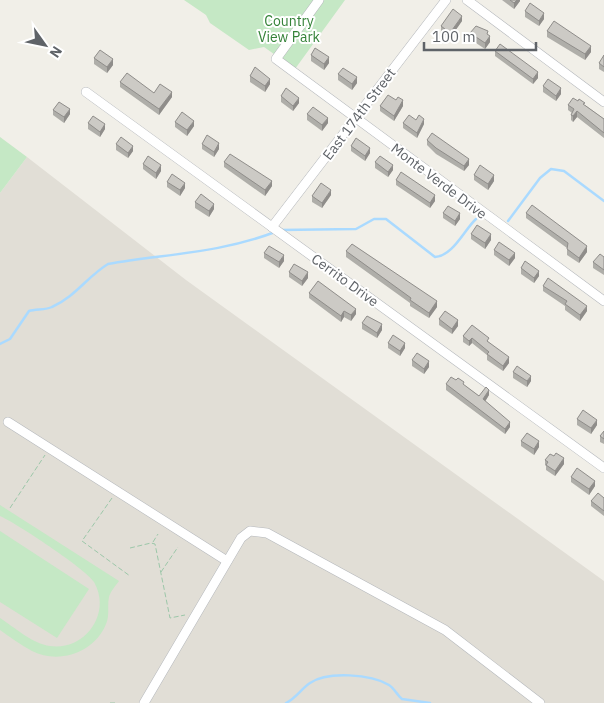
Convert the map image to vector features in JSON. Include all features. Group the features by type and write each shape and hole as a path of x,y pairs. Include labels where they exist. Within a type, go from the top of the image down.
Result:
{"street":[{"name":"Monte Verde Drive","path":"319,0 276,59 604,301"},
{"name":"East 174th Street","path":"272,227 446,0"},
{"path":"467,0 604,102"},
{"name":"Cerrito Drive","path":"86,92 604,468"},
{"path":"8,422 227,561"},
{"path":"144,703 241,538 250,531 266,533 445,630 540,703"}],"path":[{"path":"10,508 49,448"},
{"path":"116,491 82,541 130,576"},
{"path":"158,534 153,543 170,618 185,615"},
{"path":"130,548 153,543"},
{"path":"160,573 178,547"},
{"path":"110,703 115,703"}],"shaded area":[{"path":"27,157 186,280 604,581 604,703 0,703 0,193"}],"green space":[{"name":"Country View Park","path":"184,0 345,0 295,69 264,47 249,50 210,23 206,15"},
{"path":"0,137 27,157 0,193"},
{"path":"0,505 119,581 109,597 108,617 101,634 85,649 64,656 42,655 28,649 0,630 0,618 37,642 50,646 63,646 84,636 92,627 100,606 99,594 94,582 78,567 50,547 0,516"},
{"path":"0,531 89,589 57,638 0,602"}],"building":[{"path":"530,3 544,13 539,21 525,11"},
{"path":"453,9 462,16 450,33 441,26"},
{"path":"554,21 591,46 585,54 547,31"},
{"path":"476,26 488,31 487,34 490,36 485,43 470,33"},
{"path":"500,44 538,72 533,79 495,51"},
{"path":"315,48 329,57 324,64 311,55"},
{"path":"100,50 113,59 107,67 94,58"},
{"path":"604,55 604,67 599,63"},
{"path":"255,67 270,79 265,86 250,76"},
{"path":"343,68 357,77 352,84 338,74"},
{"path":"127,73 154,93 160,84 172,92 159,109 120,82"},
{"path":"548,79 561,88 556,96 543,86"},
{"path":"286,88 299,98 293,106 281,96"},
{"path":"388,95 396,100 398,97 403,100 394,116 380,106"},
{"path":"573,98 585,103 583,104 604,119 604,133 577,111 573,116 571,115 574,109 568,105"},
{"path":"59,102 70,109 64,117 53,110"},
{"path":"313,107 328,118 322,125 307,114"},
{"path":"182,112 194,121 187,130 175,122"},
{"path":"409,115 416,120 419,115 424,119 417,133 403,123"},
{"path":"93,116 105,124 100,132 88,123"},
{"path":"432,133 469,159 464,166 427,140"},
{"path":"207,135 219,143 214,152 202,144"},
{"path":"121,137 133,146 128,153 116,144"},
{"path":"356,138 370,148 365,156 351,146"},
{"path":"230,154 272,181 265,190 224,162"},
{"path":"148,156 161,165 156,173 143,164"},
{"path":"380,156 393,165 388,172 375,162"},
{"path":"480,165 494,175 488,184 474,175"},
{"path":"401,172 435,195 430,203 396,180"},
{"path":"172,174 185,183 180,190 167,182"},
{"path":"321,183 331,190 322,203 312,196"},
{"path":"201,194 214,204 209,211 195,202"},
{"path":"532,205 587,246 579,258 567,249 568,243 526,213"},
{"path":"448,206 460,213 455,221 443,213"},
{"path":"477,225 491,234 485,243 471,234"},
{"path":"499,242 515,253 509,260 494,250"},
{"path":"352,244 437,301 429,313 346,251"},
{"path":"269,246 284,255 279,262 264,253"},
{"path":"600,254 604,257 604,270 593,262"},
{"path":"525,261 539,271 534,278 521,268"},
{"path":"294,264 308,272 302,281 289,272"},
{"path":"548,278 587,306 580,315 565,304 567,301 543,286"},
{"path":"318,281 356,309 351,315 344,311 341,316 309,293"},
{"path":"445,311 458,320 452,329 439,319"},
{"path":"367,316 382,324 377,333 362,323"},
{"path":"472,325 489,338 487,341 509,357 503,366 487,354 489,352 472,338 469,341 463,336"},
{"path":"393,335 405,343 400,351 388,343"},
{"path":"417,353 429,361 424,369 412,360"},
{"path":"517,366 531,376 527,381 513,372"},
{"path":"451,377 456,380 458,378 464,382 463,384 479,396 486,387 489,390 483,399 510,422 505,429 446,384"},
{"path":"583,410 597,420 591,428 577,419"},
{"path":"604,431 604,439 600,436"},
{"path":"527,433 539,441 534,449 521,441"},
{"path":"556,453 564,458 555,471 546,465 548,462 545,460 550,454 554,456"},
{"path":"577,468 595,481 589,489 571,477"},
{"path":"598,493 604,498 604,511 591,501"}],"waterway":[{"path":"508,221 540,178 551,169 564,171 604,201"},
{"path":"280,230 356,229 374,219 386,219 435,257 441,256 453,247 476,219"},
{"path":"0,344 10,339 29,311 50,308 60,303 108,264 213,249 275,232"},
{"path":"286,703 310,683 318,679 338,675 361,676 381,681 391,686 402,699 430,703"}]}
